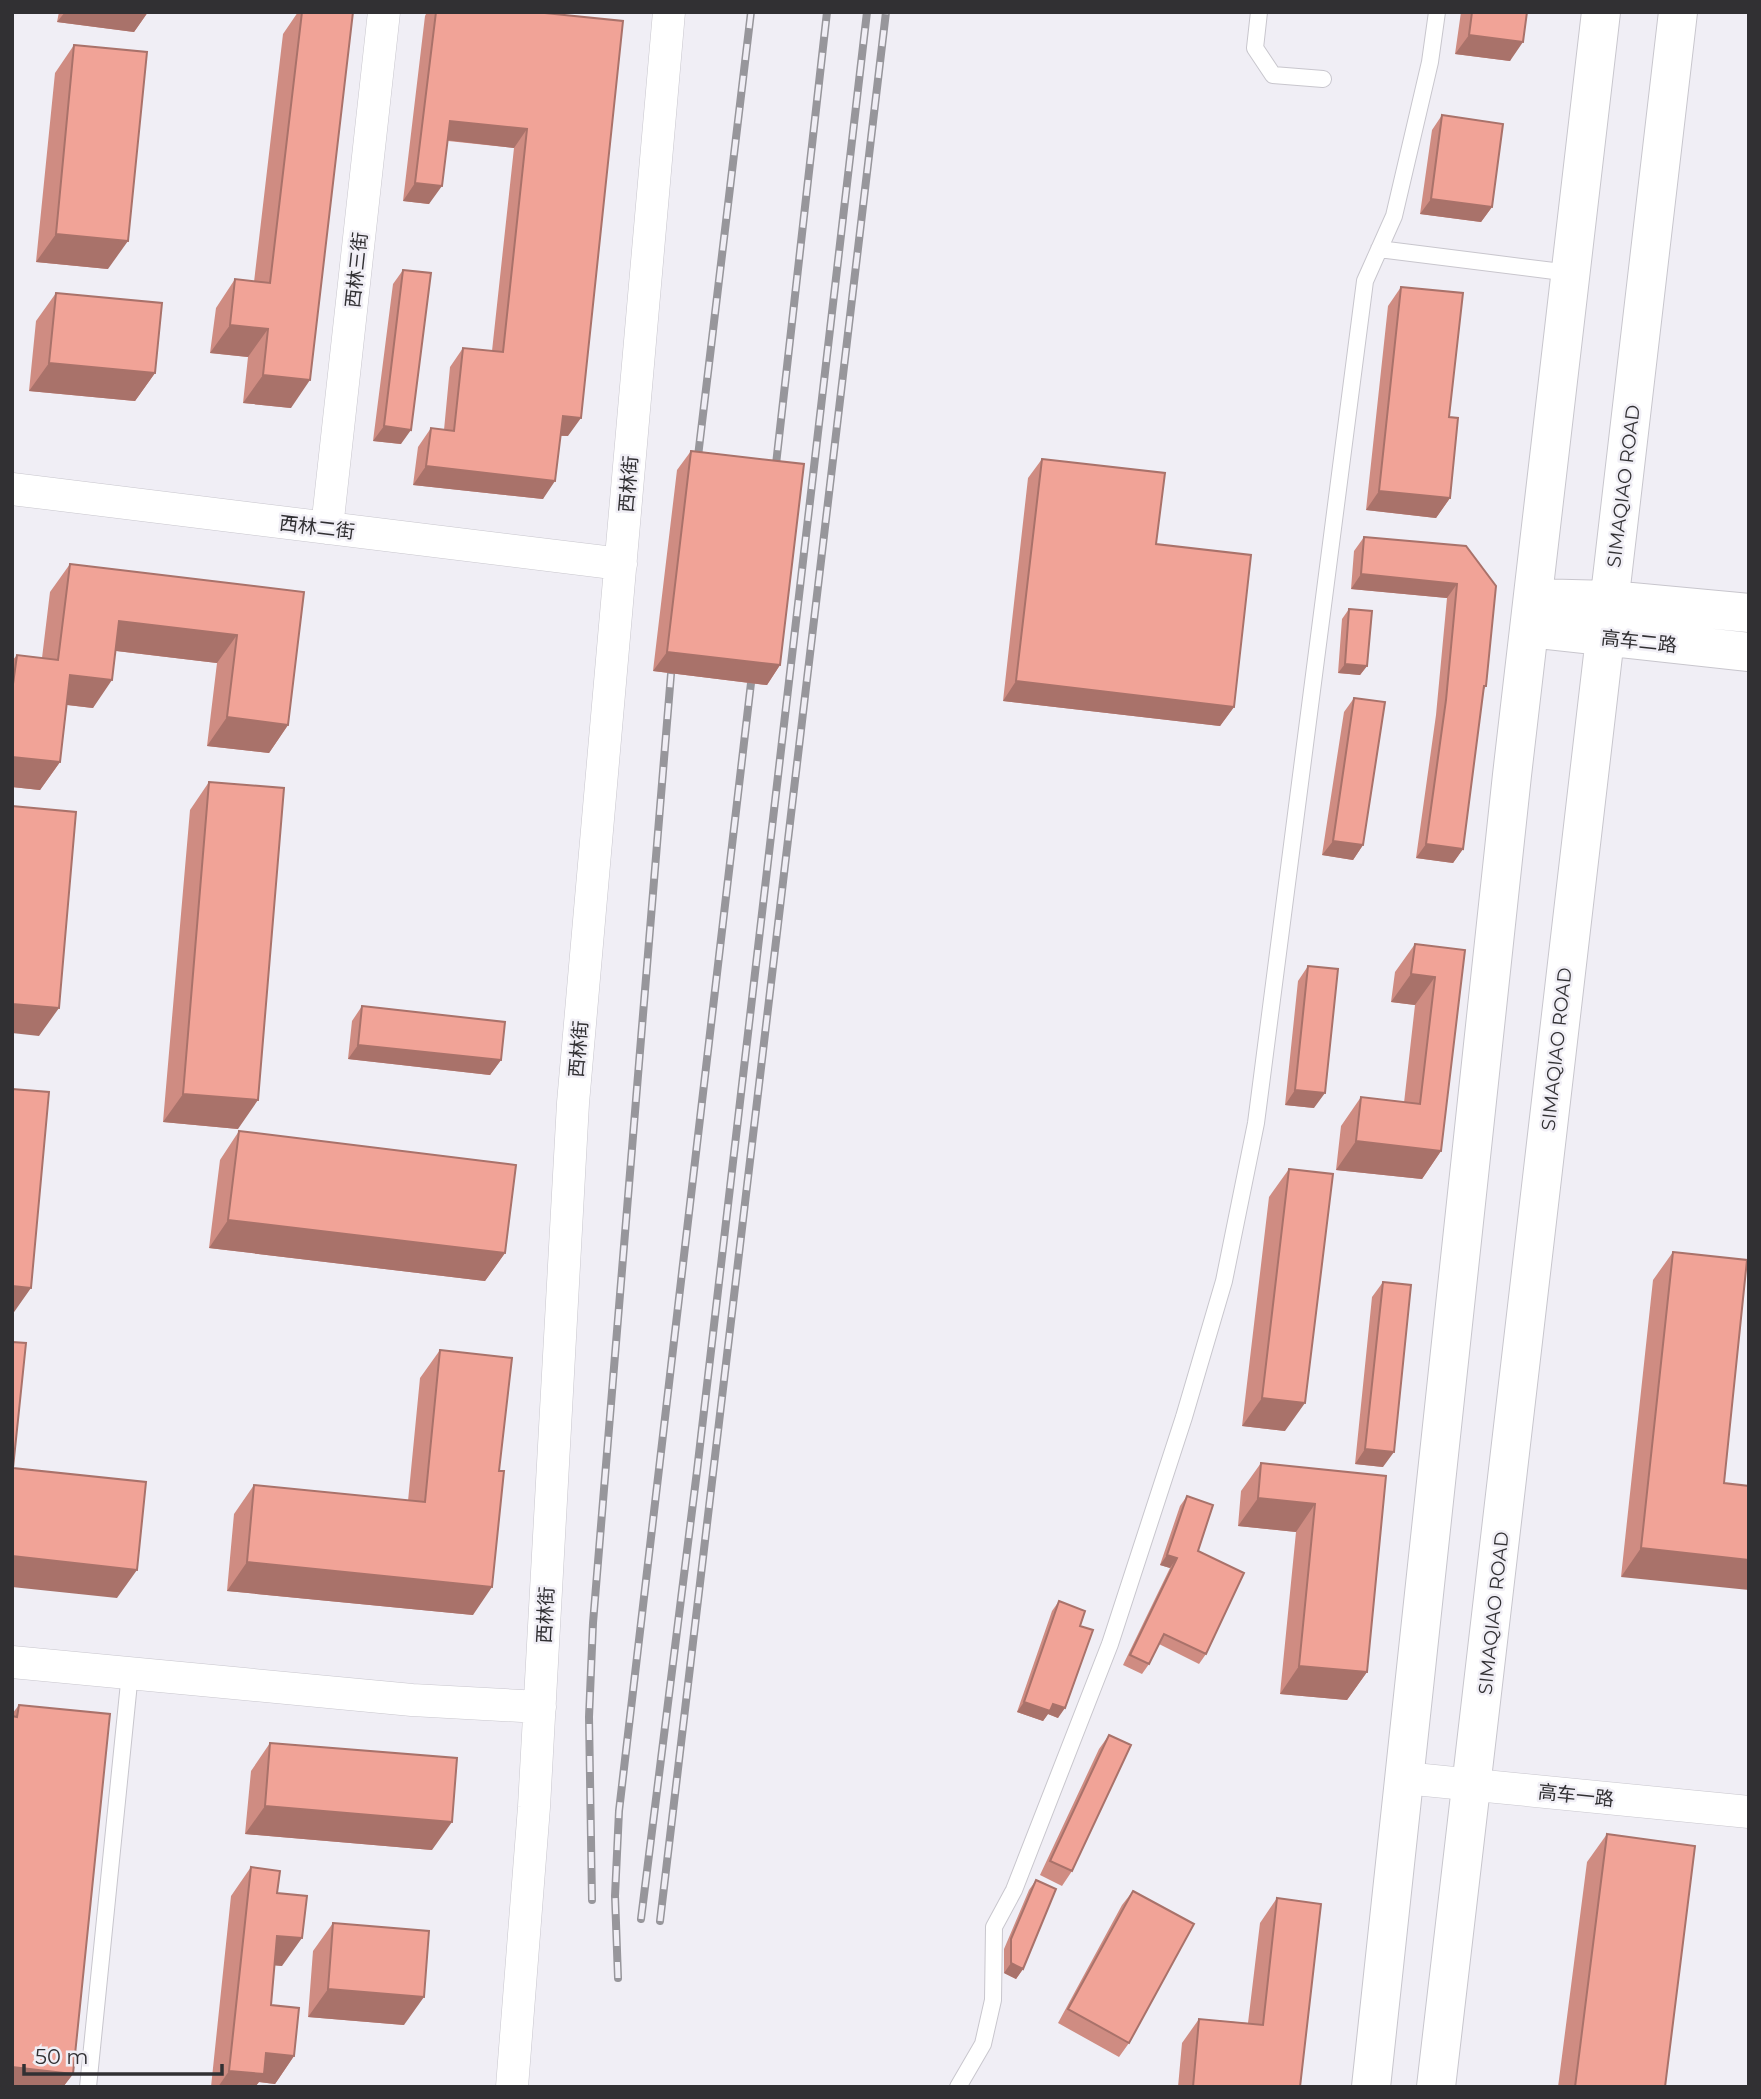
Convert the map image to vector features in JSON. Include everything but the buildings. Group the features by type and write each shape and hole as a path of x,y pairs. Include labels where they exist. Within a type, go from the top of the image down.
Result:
{"main road":[{"path":"1371,2087 1531,613 1601,12"},
{"name":"SIMAQIAO ROAD","path":"1436,2087 1678,12"},
{"name":"高车二路","path":"1531,613 1610,600 1749,613"},
{"name":"高车二路","path":"1531,613 1603,638 1749,652"}],"street":[{"name":"西林三街","path":"327,528 384,12"},
{"name":"西林街","path":"512,2087 540,1707 573,1103 669,12"},
{"name":"西林二街","path":"12,489 621,564"},
{"path":"12,1662 412,1700 540,1707"},
{"name":"高车一路","path":"1404,1778 1749,1812"}],"lane":[{"path":"1259,12 1255,48 1273,75 1323,79"},
{"path":"958,2087 984,2044 993,2000 994,1927 1014,1890 1110,1644 1184,1417 1224,1281 1256,1123 1365,281 1394,216 1430,62 1437,12"},
{"path":"1379,249 1570,273"},
{"path":"88,2087 130,1673"}],"railway":[{"path":"696,473 751,12"},
{"path":"774,482 827,12"},
{"path":"641,1919 697,1471 867,12"},
{"path":"660,1921 886,12"},
{"path":"592,1900 589,1717 593,1623 671,674"},
{"path":"618,1978 615,1896 619,1811 751,683"}]}
